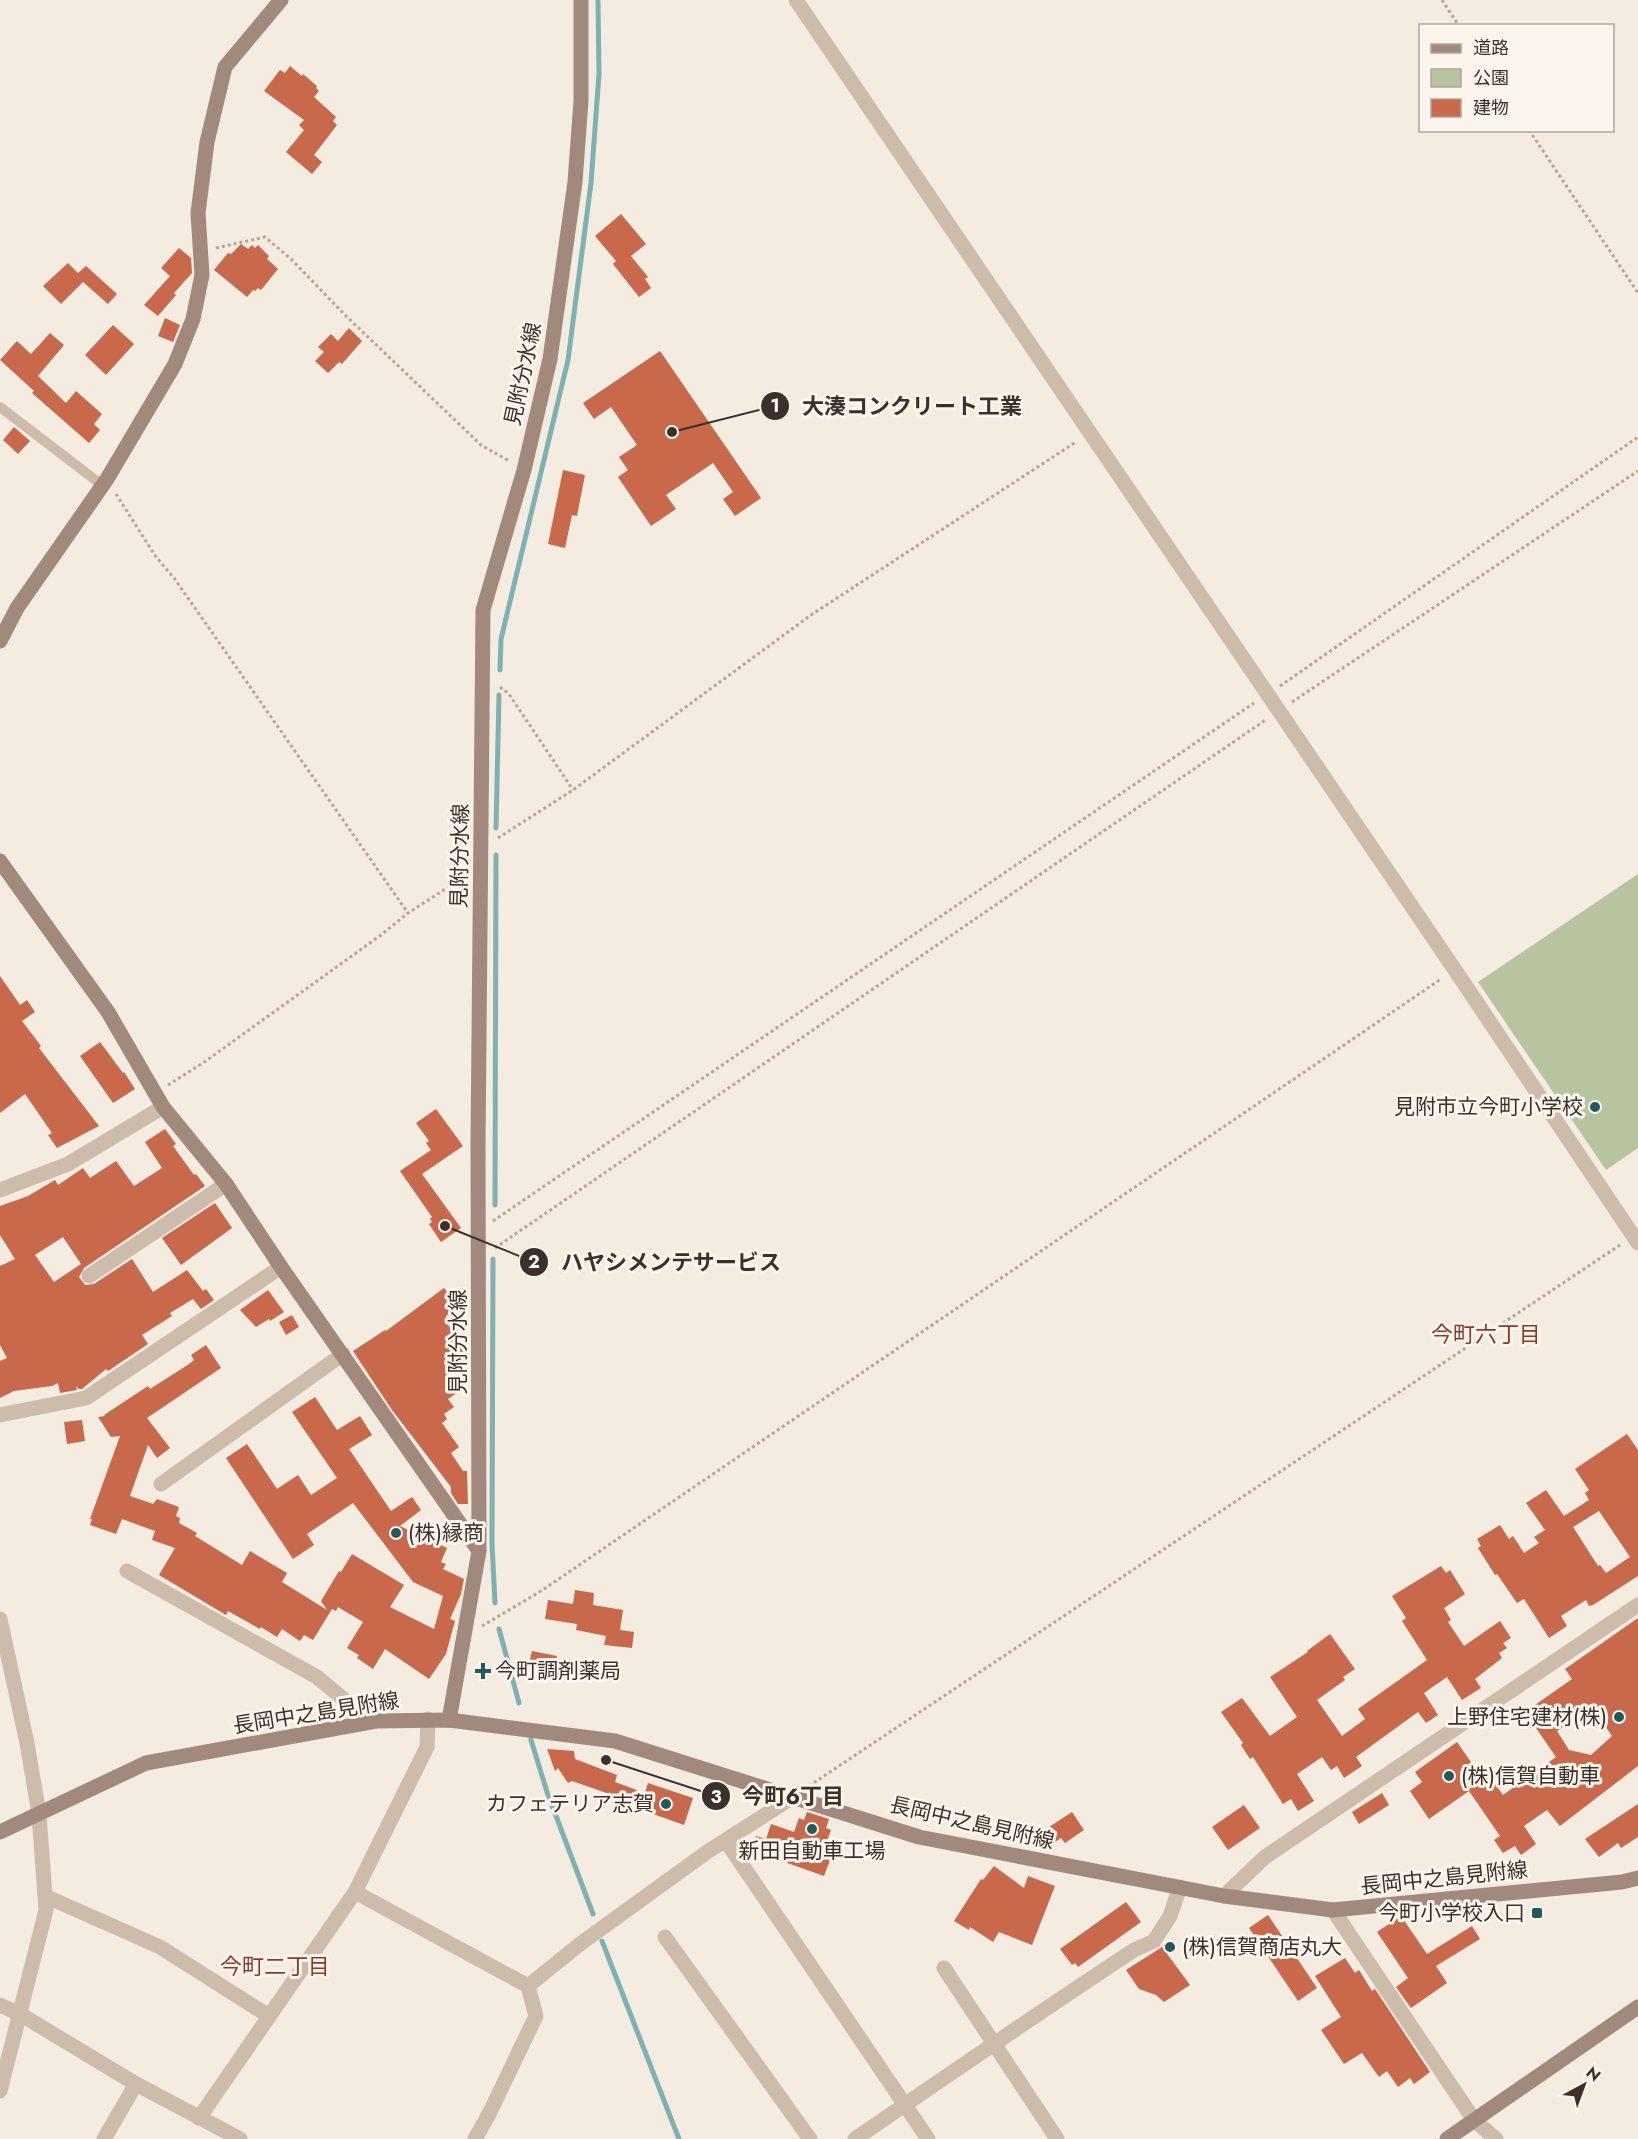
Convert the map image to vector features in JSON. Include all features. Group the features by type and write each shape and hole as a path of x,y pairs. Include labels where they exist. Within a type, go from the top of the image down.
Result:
{"main road":[{"path":"0,641 17,608 105,482 175,364 193,319 202,275 198,213 207,142 225,67 281,0"},
{"name":"見附分水線","path":"449,1720 480,1551 478,1144 483,610 524,470 550,359 575,182 581,100 581,0"},
{"path":"0,861 108,1012 163,1107 226,1184 281,1267 480,1551"},
{"name":"長岡中之島見附線","path":"0,1832 146,1763 370,1722 428,1719 615,1741 919,1837 1224,1896 1332,1910 1623,1882 1638,1878"},
{"path":"1447,2139 1638,2007"}],"street":[{"path":"796,0 1280,711 1636,1240"},
{"path":"0,1190 68,1164 163,1107"},
{"path":"89,1276 226,1184"},
{"path":"0,1416 86,1398 281,1267"},
{"path":"161,1484 343,1354"},
{"path":"128,1571 318,1677 370,1722"},
{"path":"1224,1896 1265,1857 1638,1605"},
{"path":"0,1619 27,1743 39,1814 46,1910 0,2091"},
{"path":"199,2118 355,1892 428,1747 428,1719"},
{"path":"528,1986 580,1944 708,1852 793,1797"},
{"path":"726,1841 928,2139"},
{"path":"855,2139 995,2045 1018,2026 1134,1950 1154,1941 1170,1916 1180,1887"},
{"path":"355,1892 528,1986 536,2016 475,2139"},
{"path":"45,1896 160,1947 269,2016"},
{"path":"1332,1910 1474,2120 1496,2139"},
{"path":"665,1937 810,2139"},
{"path":"944,1968 1057,2139"},
{"path":"0,2005 20,2014 136,2084 240,2139"},
{"path":"104,2139 136,2084"}],"lane":[{"path":"0,407 105,482"}],"path":[{"path":"1442,0 1458,24"},
{"path":"1530,132 1638,293"},
{"path":"201,252 265,237 291,259 344,314 481,445 524,470"},
{"path":"482,845 490,843 573,790 811,615 1090,433"},
{"path":"479,1231 1268,694 1638,437"},
{"path":"479,1259 1280,711 1638,471"},
{"path":"105,482 408,914"},
{"path":"483,684 493,681 508,694 573,790"},
{"path":"156,1092 203,1063 408,914 465,877 481,875"},
{"path":"464,1632 483,1626 541,1591 1455,970"},
{"path":"793,1797 1636,1240"}],"green space":[{"name":"見附市立今町小学校","path":"1638,874 1638,1148 1606,1170 1478,982"}],"building":[{"path":"290,66 317,86 319,91 314,97 336,117 333,121 337,125 314,155 322,162 312,174 286,152 304,130 299,125 304,120 264,91 280,70 285,73"},
{"path":"621,214 646,244 631,256 648,277 645,279 651,288 639,297 613,264 616,261 595,236"},
{"path":"241,244 248,249 252,245 255,248 258,245 269,256 267,259 278,269 261,290 258,288 253,290 247,297 214,270 228,253 231,254"},
{"path":"179,248 191,258 192,273 158,316 144,305 170,276 161,268"},
{"path":"68,263 78,273 86,266 117,294 108,304 83,282 61,304 43,286"},
{"path":"165,318 180,325 173,342 158,336"},
{"path":"113,325 134,344 106,375 85,355"},
{"path":"349,328 362,341 342,364 339,362 328,373 315,361 324,352 318,347 331,334 338,341"},
{"path":"50,333 64,345 38,376 66,403 76,391 102,414 94,424 100,430 89,443 32,393 34,391 0,360 17,341 31,354"},
{"path":"660,351 761,498 735,516 723,499 733,492 713,463 666,495 676,509 651,526 618,477 628,470 619,457 637,445 611,407 594,419 583,403"},
{"path":"14,427 30,441 18,454 3,440"},
{"path":"563,470 585,475 577,516 572,515 565,548 548,544"},
{"path":"0,976 20,1005 27,1000 35,1012 22,1021 41,1046 39,1048 99,1126 57,1148 48,1135 52,1133 25,1094 0,1113"},
{"path":"100,1042 135,1089 113,1103 80,1056"},
{"path":"436,1109 463,1146 422,1174 461,1228 441,1242 429,1224 432,1222 430,1219 432,1217 400,1171 431,1150 426,1143 429,1141 416,1123"},
{"path":"165,1129 176,1144 173,1146 205,1186 84,1268 79,1277 85,1285 94,1284 132,1259 153,1292 187,1270 203,1291 206,1289 214,1300 201,1309 193,1299 170,1313 172,1316 142,1335 148,1344 108,1371 106,1369 82,1389 76,1386 77,1390 60,1393 58,1383 52,1386 14,1391 0,1398 0,1361 7,1358 0,1345 0,1266 15,1259 0,1235 0,1206 28,1196 55,1180 58,1185 83,1168 90,1178 116,1161 134,1186 162,1168 145,1142","holes":["63,1237 81,1264 54,1282 35,1255"]},
{"path":"215,1203 232,1228 181,1265 162,1238"},
{"path":"444,1288 454,1300 448,1305 453,1311 446,1316 448,1320 446,1322 466,1350 445,1366 461,1390 448,1399 454,1407 444,1414 447,1419 442,1423 459,1447 451,1453 463,1471 467,1471 468,1504 458,1504 451,1493 451,1487 392,1410 353,1351 386,1331"},
{"path":"268,1290 284,1312 256,1327 240,1310"},
{"path":"292,1315 299,1327 286,1335 279,1322"},
{"path":"206,1345 221,1368 147,1418 170,1448 157,1458 148,1445 130,1496 153,1504 157,1499 179,1507 176,1516 180,1518 179,1523 197,1533 195,1536 242,1565 250,1551 287,1573 282,1582 327,1610 321,1601 352,1554 404,1585 390,1607 434,1629 443,1596 413,1582 353,1503 307,1534 314,1545 293,1559 226,1458 247,1444 277,1489 298,1475 311,1495 337,1478 292,1412 315,1397 337,1430 360,1416 372,1435 349,1449 391,1511 412,1497 421,1510 400,1526 447,1548 441,1562 446,1564 443,1569 464,1579 461,1594 450,1619 455,1621 446,1654 429,1679 385,1649 373,1669 357,1658 359,1655 347,1648 363,1622 338,1607 336,1611 332,1609 313,1640 304,1635 300,1641 282,1629 277,1637 228,1611 226,1615 159,1575 175,1548 152,1540 155,1531 122,1519 116,1534 90,1525 92,1519 90,1519 120,1436 111,1437 98,1417 105,1416 148,1386 150,1389 189,1364 194,1360 191,1355"},
{"path":"82,1420 85,1441 67,1444 64,1422"},
{"path":"1627,1434 1638,1450 1638,1576 1593,1605 1589,1606 1586,1600 1561,1616 1567,1626 1549,1638 1524,1599 1517,1603 1497,1574 1495,1575 1478,1548 1481,1546 1477,1539 1500,1525 1509,1539 1513,1536 1524,1553 1539,1543 1534,1537 1545,1530 1526,1503 1546,1490 1564,1516 1589,1500 1585,1493 1589,1490 1575,1469","holes":["1599,1511 1630,1557 1606,1573 1600,1565 1598,1566 1573,1527"]},
{"path":"1441,1566 1446,1573 1450,1570 1465,1594 1444,1608 1451,1620 1448,1622 1464,1646 1500,1621 1511,1638 1503,1643 1507,1648 1499,1653 1502,1658 1475,1679 1481,1688 1462,1700 1447,1677 1424,1693 1438,1715 1426,1723 1418,1712 1356,1757 1362,1766 1344,1778 1337,1766 1331,1770 1322,1757 1297,1774 1314,1801 1298,1811 1291,1799 1283,1804 1253,1757 1250,1759 1241,1745 1243,1743 1221,1712 1242,1698 1270,1736 1297,1717 1270,1677 1308,1652 1330,1634 1355,1669 1343,1677 1345,1680 1317,1700 1342,1736 1365,1719 1358,1709 1427,1660 1402,1621 1406,1618 1392,1596"},
{"path":"575,1590 594,1593 593,1605 623,1610 620,1630 634,1632 632,1648 604,1645 606,1636 576,1630 577,1624 545,1619 548,1600 573,1604"},
{"path":"1638,1618 1638,1766 1560,1826 1547,1810 1524,1826 1536,1844 1521,1855 1515,1846 1503,1853 1494,1840 1500,1836 1469,1791 1429,1819 1410,1791 1422,1782 1415,1772 1457,1742 1486,1784 1492,1780 1503,1795 1556,1757 1525,1712 1572,1679 1565,1669","holes":["1592,1707 1612,1736 1591,1755 1569,1750 1557,1731"]},
{"path":"532,1651 557,1656 552,1679 527,1673"},
{"path":"547,1749 574,1751 575,1759 617,1775 615,1782 645,1793 648,1783 693,1798 684,1825 639,1809 641,1805 572,1781 568,1783 558,1768 555,1771"},
{"path":"1382,1793 1389,1805 1359,1824 1352,1812"},
{"path":"1638,1804 1638,1837 1621,1848 1618,1843 1599,1857 1585,1839"},
{"path":"1244,1805 1260,1828 1228,1850 1212,1827"},
{"path":"807,1812 829,1819 826,1828 831,1830 824,1849 833,1852 824,1876 751,1850 756,1836 766,1839 771,1824 794,1832 799,1818 804,1820"},
{"path":"1072,1812 1084,1830 1065,1843 1061,1838 1055,1842 1046,1829"},
{"path":"994,1866 1024,1888 1028,1876 1055,1886 1032,1945 999,1932 993,1942 970,1927 969,1930 954,1921 981,1879 983,1880"},
{"path":"1126,1902 1141,1922 1078,1967 1075,1963 1072,1965 1060,1949"},
{"path":"1268,1915 1317,1988 1298,2001 1249,1928"},
{"path":"1401,1916 1427,1954 1472,1926 1480,1939 1436,1966 1447,1983 1411,2008 1396,1987 1408,1978 1377,1932"},
{"name":"(株)信賀商店丸大","path":"1162,1947 1190,1985 1164,2002 1156,1995 1139,1989 1126,1970"},
{"path":"1345,1958 1355,1973 1359,1970 1372,1991 1375,1989 1430,2072 1414,2084 1410,2078 1398,2087 1387,2071 1379,2077 1362,2053 1344,2064 1321,2030 1341,2017 1315,1976"}],"waterway":[{"path":"500,670 501,639 568,360 591,183 599,74 598,0"},
{"path":"496,828 499,695"},
{"path":"495,1205 496,855"},
{"path":"493,1259 492,1544 495,1603"},
{"path":"499,1629 519,1703"},
{"path":"531,1740 547,1792 593,1914"},
{"path":"602,1941 679,2139"}],"place":[{"name":"大湊コンクリート工業","path":"672,432"},
{"name":"見附市立今町小学校","path":"1595,1107"},
{"name":"ハヤシメンテサービス","path":"445,1226"},
{"name":"(株)縁商","path":"396,1533"},
{"name":"今町調剤薬局","path":"483,1671"},
{"name":"上野住宅建材(株)","path":"1619,1717"},
{"name":"今町６丁目","path":"606,1760"},
{"name":"(株)信賀自動車","path":"1449,1776"},
{"name":"カフェテリア志賀","path":"666,1804"},
{"name":"新田自動車工場","path":"812,1829"},
{"name":"今町小学校入口","path":"1537,1913"},
{"name":"(株)信賀商店丸大","path":"1170,1947"}],"district":[{"name":"今町六丁目","path":"1486,1334"},
{"name":"今町二丁目","path":"275,1966"}]}
